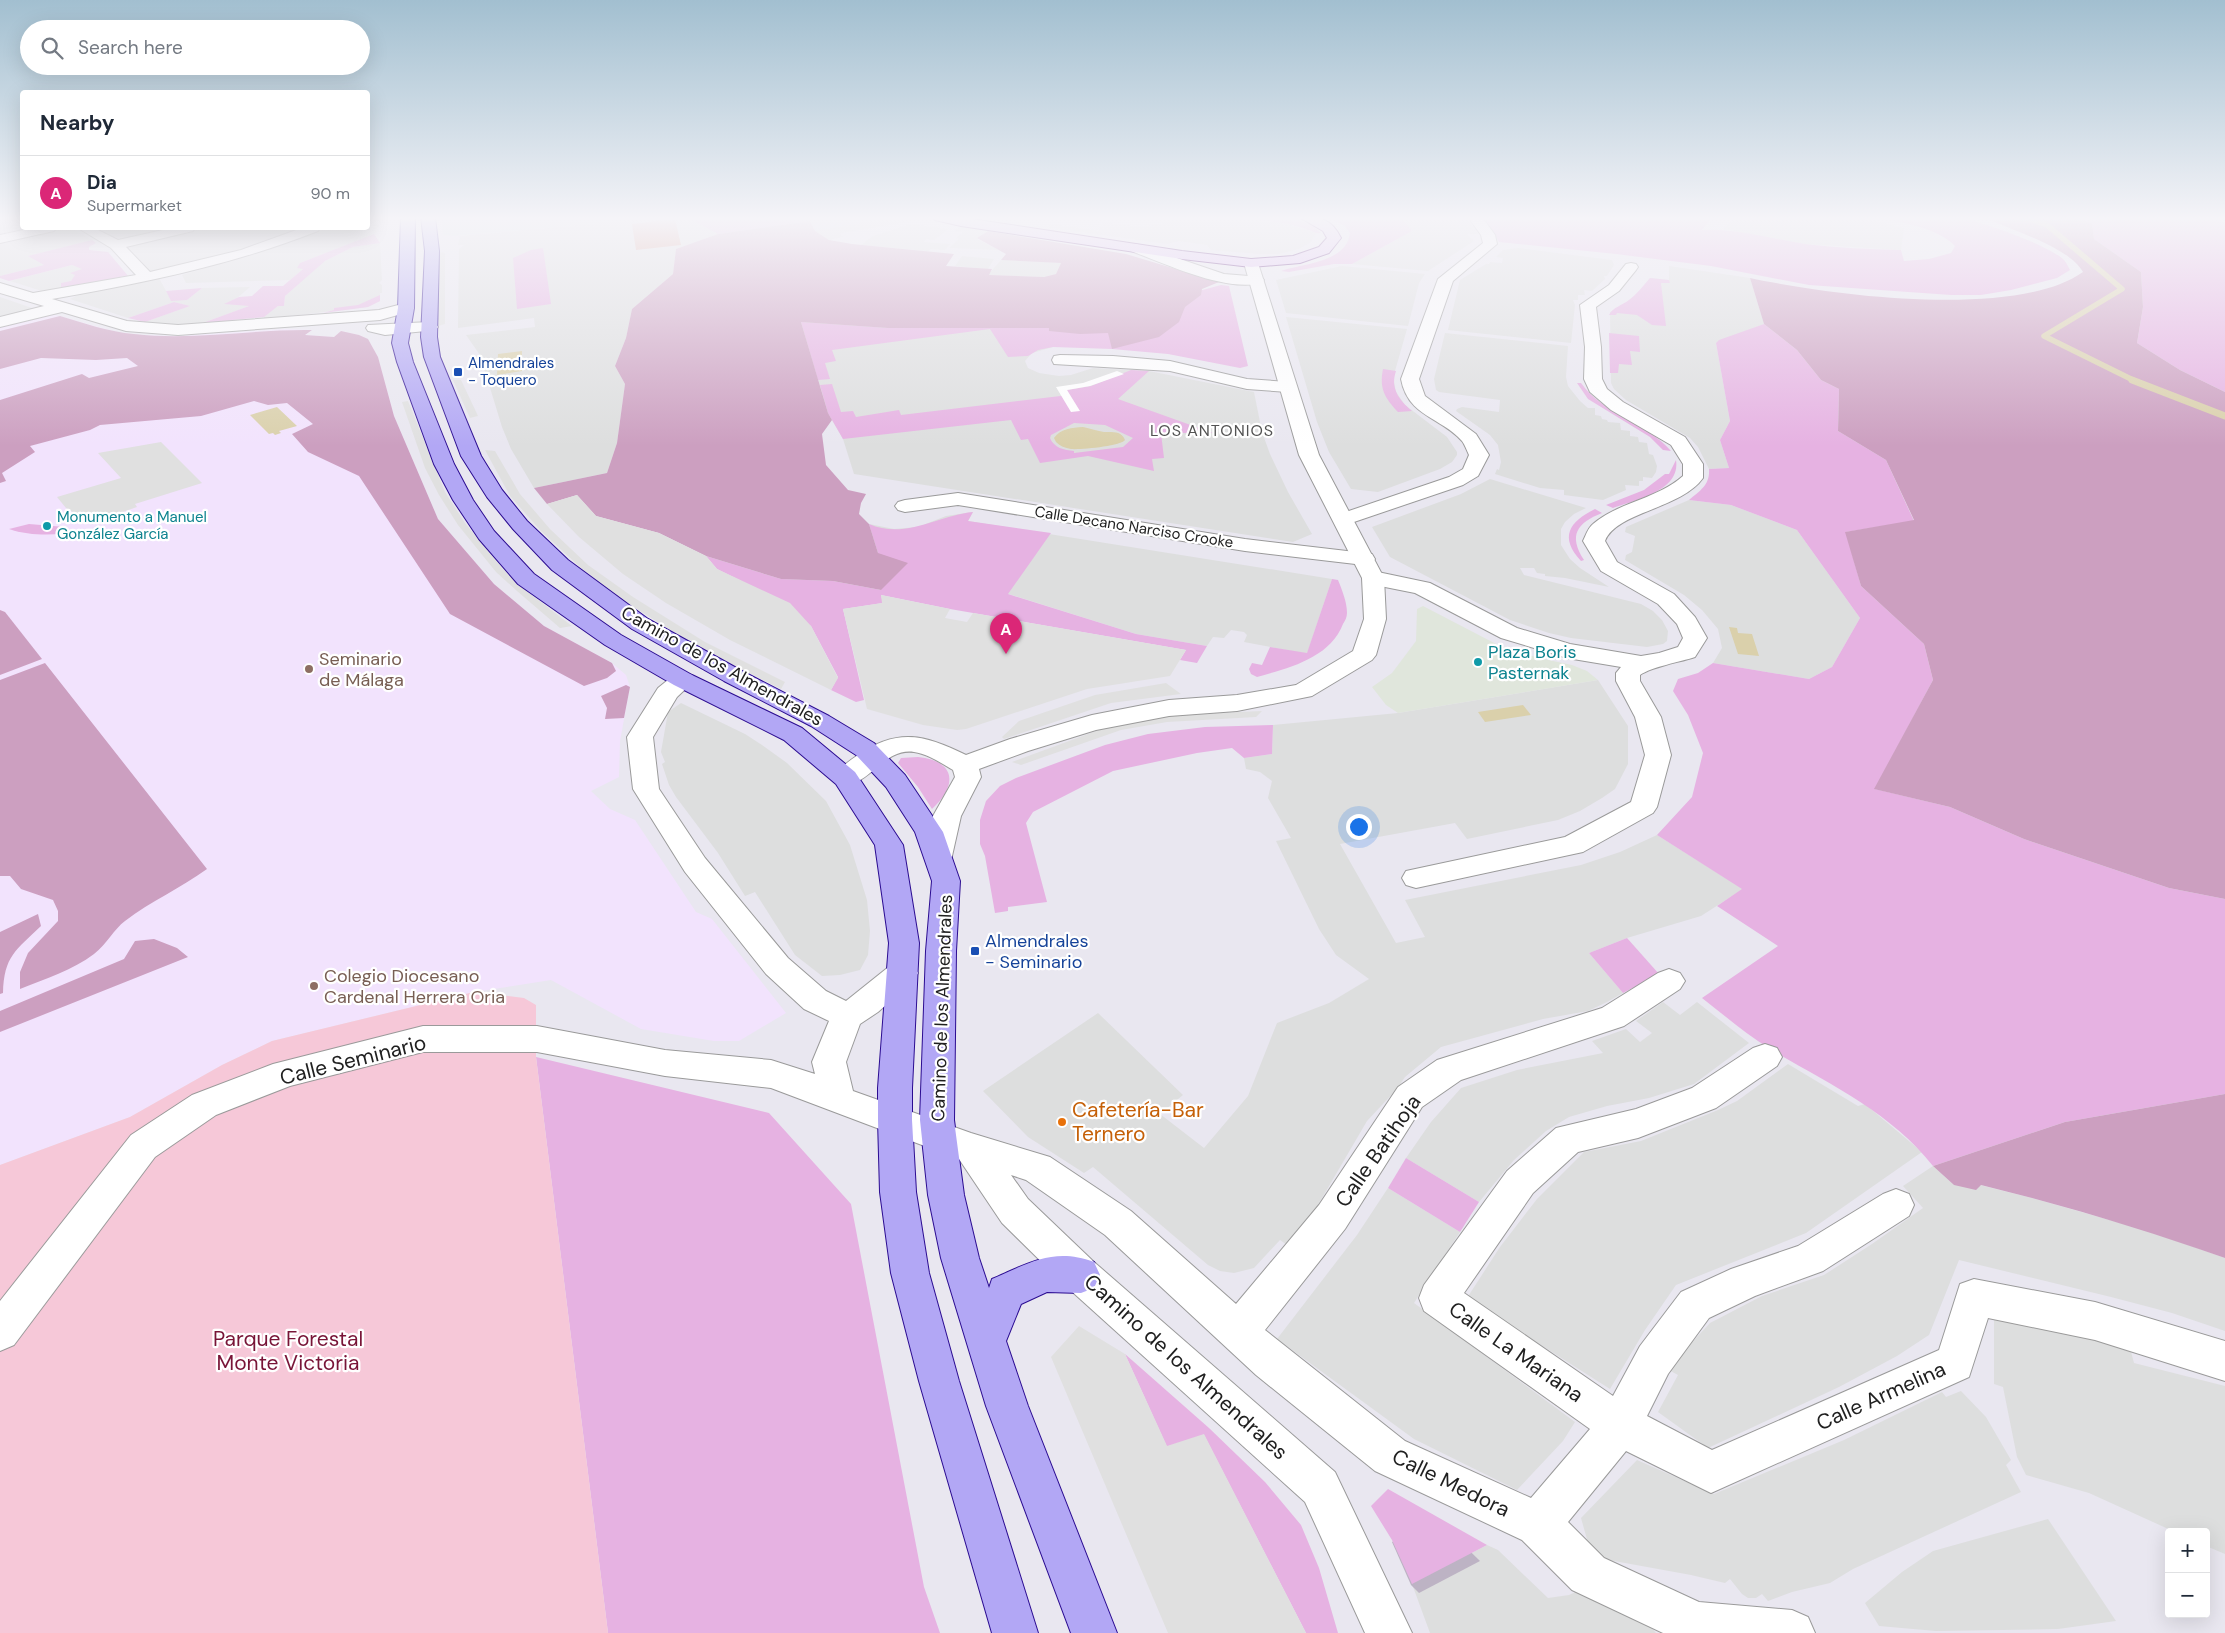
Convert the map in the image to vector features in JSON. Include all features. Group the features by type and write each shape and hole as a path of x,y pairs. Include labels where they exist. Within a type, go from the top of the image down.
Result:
{"main road":[{"name":"Camino de los Almendrales","path":"401,293 398,322 400,343 405,362 444,464 463,500 486,535 526,579 613,640 683,680 859,767 896,781 929,832 946,881 939,1004 937,1120 955,1142 946,1195 960,1258 1007,1406 1094,1633"},
{"name":"Camino de los Almendrales","path":"398,322 412,293"},
{"name":"Camino de los Almendrales","path":"398,322 432,357 471,456 494,493 514,519 560,565 640,624 733,676 820,721 865,749 859,767 889,845 904,943 895,1120 898,1192 910,1273 939,1382 1015,1633"},
{"path":"987,1340 1006,1292 1045,1274 1081,1275"}],"street":[{"path":"17,293 126,326 150,328 178,330 286,324 398,322"},
{"path":"33,298 59,293"},
{"path":"0,322 56,305 62,295 67,293"},
{"path":"965,765 1019,745 1092,723 1169,708 1237,703 1303,692 1364,655 1375,619 1368,569 1344,519 1309,455 1260,293"},
{"path":"1344,519 1456,481 1471,472 1479,455 1468,438 1420,401 1411,388 1410,379 1441,293"},
{"path":"1368,569 1422,588 1509,633 1567,651 1641,662 1663,660 1687,652 1695,638 1687,622 1666,600 1609,566 1594,541 1599,529 1615,519 1678,492 1693,478 1693,464 1678,441 1617,406 1599,392 1593,378 1593,347 1588,306 1606,293"},
{"path":"1060,360 1170,366 1247,384 1288,388"},
{"name":"Calle Decano Narciso Crooke","path":"905,506 958,499 1245,545 1368,569"},
{"path":"1416,878 1573,845 1643,807 1658,756 1648,717 1628,681 1628,673 1641,662"},
{"path":"683,680 667,693 640,737 646,788 696,865 777,966 815,1000 847,1016"},
{"path":"859,767 894,744 904,742 935,749 965,765 968,777 947,816 938,856"},
{"path":"838,1100 829,1062 847,1016 867,1003 902,973"},
{"name":"Calle Batihoja","path":"1238,1332 1332,1216 1410,1097 1449,1070 1613,1017 1669,981"},
{"name":"Calle Seminario","path":"0,1332 143,1146 204,1105 284,1074 423,1040 537,1039 665,1063 771,1074 803,1084 838,1100"},
{"name":"Calle La Mariana","path":"1620,1425 1438,1298 1520,1182 1568,1139 1638,1123 1704,1098 1765,1057"},
{"name":"Camino de los Almendrales","path":"838,1100 955,1142 1015,1211 1081,1275 1320,1487 1389,1633"},
{"name":"Calle Medora","path":"955,1142 1037,1168 1118,1223 1270,1360 1390,1456 1538,1524"},
{"path":"1792,1633 1697,1625 1588,1574 1538,1524 1620,1425 1654,1360 1695,1305 1745,1282 1810,1259 1896,1205"},
{"name":"Calle Armelina","path":"1620,1425 1711,1472 1955,1363 1974,1297 2095,1321 2225,1362"}],"shaded area":[{"path":"82,293 167,293 171,300 187,300 195,293 243,293 237,298 263,301 195,326 166,326 169,324 145,322 189,306 174,302 128,318 70,299"},
{"path":"167,293 195,293 187,300 171,301"},
{"path":"255,293 288,293 285,296 284,306 278,306 264,317 232,320 228,324 200,324 249,306 224,304 239,297 252,296"},
{"path":"288,293 380,293 380,301 368,307 264,319 264,316 278,306 284,306 285,296"},
{"path":"438,293 445,293 445,324 438,326"},
{"path":"458,293 651,293 632,309 626,338 615,366 625,384 617,443 607,473 534,488 511,449 502,427 480,355 466,335 535,327 534,318 458,328"},
{"path":"516,293 549,293 551,304 517,309"},
{"path":"651,293 1201,293 1185,307 1179,322 1159,337 1112,349 1108,333 1080,334 1049,331 1049,328 888,328 801,322 828,413 832,420 822,434 826,465 848,490 866,494 861,503 859,514 869,524 878,553 908,563 881,590 833,581 781,579 706,556 659,533 596,516 577,495 547,504 534,488 607,473 617,443 625,384 615,366 626,338 632,309"},
{"path":"1190,293 1231,293 1248,366 1240,368 1168,354 1112,349 1053,347 1038,350 1028,356 1008,357 990,329 832,350 836,361 825,363 830,379 818,380 801,322 888,328 1049,328 1050,331"},
{"path":"1280,293 1416,293 1408,326 1286,313"},
{"path":"1457,293 1585,293 1585,295 1578,295 1578,300 1573,300 1575,305 1571,343 1448,330"},
{"path":"1637,293 1662,293 1666,326 1652,325 1637,315 1617,313 1616,315 1609,315"},
{"path":"1638,293 1755,293 1764,324 1716,343 1730,421 1720,440 1729,468 1709,469 1698,447 1690,438 1626,400 1614,389 1611,383 1610,312"},
{"path":"1755,293 1846,293 1921,299 1969,299 2014,296 2026,293 2142,293 2143,307 2137,343 2180,370 2225,392 2225,899 2169,888 2024,839 1950,807 1874,789 1933,680 1924,644 1861,586 1845,532 1914,520 1886,460 1838,431 1839,389 1821,380 1797,350 1764,324"},
{"path":"1926,293 1992,293 1981,295"},
{"path":"2142,293 2225,293 2225,392 2180,370 2137,343 2143,307"},
{"path":"380,295 380,301 368,307 323,313 334,310 334,308 358,305"},
{"path":"0,297 32,308 35,309 0,318"},
{"path":"174,302 190,306 145,322 128,318"},
{"name":"Seminario de Málaga","path":"52,314 117,332 136,335 177,336 284,329 312,330 306,335 334,337 341,331 368,339 378,357 394,416 438,519 494,584 544,626 612,663 626,675 630,687 620,741 619,777 591,791 610,809 635,820 696,912 712,919 786,1013 739,1041 714,1041 641,1029 551,980 474,992 272,1041 222,1065 130,1117 0,1165 0,327"},
{"path":"60,316 115,331 156,336 201,336 312,330 305,335 334,337 341,331 368,339 378,357 394,416 438,519 494,584 544,626 612,663 616,671 607,678 584,686 450,614 359,476 308,452 292,434 313,424 287,403 268,405 254,401 201,416 100,425 90,430 30,446 35,452 2,473 6,481 0,483 0,400 82,374 89,378 138,366 127,358 96,360 41,358 0,369 0,331"},
{"path":"1286,317 1407,329 1393,378 1396,392 1405,405 1447,437 1457,452 1452,462 1440,469 1378,492 1351,489 1329,452 1317,422"},
{"path":"801,322 998,329 1053,347 1032,353 1025,361 1028,368 1039,373 1059,376 1071,375 1093,368 1149,371 1254,392 1262,432 1270,454 1288,492 1312,534 1293,542 854,474 843,439 828,413"},
{"path":"1764,324 1797,350 1821,380 1839,389 1838,431 1886,460 1914,521 1846,532 1861,586 1924,644 1933,680 1875,789 1950,807 2024,839 2169,888 2225,899 2225,1094 2065,1122 1933,1166 1916,1147 1878,1114 1770,1049 1702,998 1778,946 1717,906 1742,889 1657,835 1692,797 1703,753 1688,715 1673,691 1678,679 1698,673 1713,663 1809,679 1832,667 1860,618 1797,530 1731,505 1689,500 1706,483 1709,469 1729,468 1720,440 1730,421 1716,343 1719,340"},
{"path":"1445,333 1568,346 1566,377 1568,386 1588,408 1595,408 1595,415 1601,416 1602,419 1608,422 1620,423 1621,430 1630,431 1630,436 1638,437 1639,442 1647,443 1649,454 1653,455 1657,466 1652,478 1643,477 1643,481 1639,481 1639,486 1625,485 1626,490 1603,500 1564,495 1564,490 1540,488 1495,474 1497,469 1499,470 1501,462 1498,445 1490,435 1456,411 1462,407 1499,412 1500,400 1439,392 1436,390 1434,379"},
{"path":"1609,333 1639,336 1640,352 1630,351 1632,365 1619,364 1618,373 1610,373"},
{"path":"522,351 522,371 497,375 498,354"},
{"path":"1383,369 1396,371 1394,383 1397,393 1412,411 1398,412 1390,402 1384,393 1382,382"},
{"path":"1131,370 1149,371 1118,399 1213,433 1161,433 1164,458 1152,459 1154,471 1088,456 1040,463 1028,439 1021,440 1011,420 843,439 828,413 820,385 832,384 841,412 853,411 856,417 899,410 901,415 1069,395 1067,390 1091,386","holes":["1074,423 1105,425 1133,438 1123,447 1074,453 1074,451 1057,446 1050,438 1051,435"]},
{"path":"453,380 461,380 478,416 470,418"},
{"path":"1577,383 1581,383 1601,403 1650,433 1671,451 1663,450 1650,437 1588,399"},
{"path":"408,401 445,492 465,523 503,569 524,589 572,626 560,628 517,591 496,572 458,525 425,468 402,402"},
{"path":"277,407 297,426 279,431 281,433 275,435 273,433 269,434 250,415"},
{"path":"1083,427 1117,433 1123,436 1125,440 1109,446 1069,449 1061,446 1054,438 1063,430"},
{"path":"161,442 202,483 135,504 137,507 91,523 66,508 57,497 121,478 98,453"},
{"path":"485,450 495,451 520,494 550,529 588,565 633,597 705,642 785,682 781,689 696,646 624,601 581,568 541,531 510,496"},
{"path":"1676,460 1676,471 1671,479 1655,493 1613,508 1606,505 1644,490 1665,474 1669,474"},
{"path":"1490,479 1586,508 1574,514 1565,522 1561,529 1561,545 1570,559 1580,568 1609,587 1545,576 1545,574 1537,573 1534,568 1520,568 1524,575 1641,604 1653,611 1662,620 1668,631 1667,641 1663,644 1647,647 1571,638 1510,620 1390,557 1372,527 1461,494"},
{"path":"577,495 596,516 659,533 706,556 717,569 790,603 811,626 838,678 831,690 730,640 666,603 623,574 579,537 547,504"},
{"path":"1689,500 1731,505 1797,530 1860,618 1832,667 1809,679 1713,663 1722,648 1718,629 1702,610 1684,595 1625,560 1626,555 1632,552 1635,536 1625,532 1626,527"},
{"path":"1595,509 1602,513 1586,521 1581,526 1576,537 1579,551 1584,560 1581,561 1570,545 1570,531 1579,519"},
{"path":"973,512 968,521 1332,579 1307,654 1244,642 1247,635 1244,632 1231,630 1224,638 1213,637 1207,646 1136,634 878,553 869,524 894,529 918,527 946,516"},
{"path":"973,512 968,521 1051,533 1008,594 1136,634 1207,646 1197,663 1180,660 1186,650 950,609 881,595 883,603 843,609 864,700 856,702 831,690 838,677 811,626 741,581 717,569 706,556 781,579 833,581 881,590 878,553 869,524 882,528 909,528"},
{"path":"29,524 65,527 62,534 28,533 9,529"},
{"path":"1332,579 1338,580 1347,609 1346,619 1337,636 1319,653 1307,660 1257,677 1251,674 1249,669 1252,663 1262,665 1270,647 1307,653"},
{"path":"881,595 950,609 945,618 967,622 973,613 1186,650 1170,676 1087,689 966,729 957,730 923,725 867,709 843,609 882,603"},
{"name":"Plaza Boris Pasternak","path":"1423,606 1500,646 1539,658 1572,665 1587,671 1598,680 1398,713 1386,705 1372,687 1392,673 1416,641 1417,609"},
{"path":"0,610 5,612 42,659 0,675"},
{"path":"1729,627 1737,628 1738,633 1752,634 1759,656 1738,654"},
{"path":"45,663 207,869 125,921 99,950 86,960 58,974 20,989 20,972 28,953 58,921 58,911 53,900 21,889 10,876 0,876 0,680"},
{"path":"1598,680 1628,726 1628,764 1615,789 1602,798 1580,811 1558,820 1467,839 1455,823 1340,844 1396,943 1425,937 1405,900 1581,865 1620,852 1657,835 1743,889 1701,916 1627,938 1589,953 1623,993 1607,1002 1588,1011 1543,1019 1441,1047 1405,1077 1397,1089 1367,1121 1315,1210 1287,1245 1280,1240 1254,1268 1234,1273 1220,1271 1208,1265 1093,1167 1084,1173 1028,1137 983,1091 1098,1013 1183,1095 1160,1114 1204,1148 1248,1096 1277,1023 1329,1003 1369,979 1336,955 1319,929 1276,841 1291,838 1268,798 1272,781 1260,772 1246,769 1244,758 1272,754 1273,725 1398,713"},
{"path":"1166,683 1181,694 1111,703 1004,739 1002,737 1019,721 1095,695"},
{"path":"626,685 630,687 624,718 605,719 607,708 601,696"},
{"path":"681,703 745,734 762,745 787,763 826,801 850,845 867,900 870,931 868,955 860,970 840,975 822,976 795,955 755,892 745,896 718,853 676,797 669,785 662,764 665,762 661,752 668,712"},
{"path":"1523,705 1531,715 1485,722 1478,712"},
{"path":"1262,711 1256,717 1167,722 1121,730 1021,765 1012,762 1118,723 1168,715"},
{"path":"1273,725 1272,754 1244,758 1232,748 1197,753 1113,771 1033,812 1026,823 1047,902 1008,907 1008,911 995,913 985,856 980,844 980,820 986,801 1000,786 1016,778 1105,745 1148,734 1205,727"},
{"path":"918,757 940,763 946,769 949,776 946,791 932,809 918,787 898,763 901,758"},
{"path":"38,914 41,926 13,955 6,970 3,993 0,994 0,932"},
{"path":"1627,938 1659,974 1623,993 1589,953"},
{"path":"154,939 177,948 188,957 0,1032 0,1011 124,959 135,941"},
{"path":"1663,1002 1680,1015 1697,1002 1749,1043 1694,1084 1649,1098 1607,1106 1569,1117 1546,1131 1514,1160 1479,1202 1406,1158 1431,1122 1461,1088 1517,1070 1603,1053 1592,1041 1626,1029 1640,1042 1652,1033 1636,1021"},
{"path":"536,1057 769,1113 851,1204 924,1587 940,1633 608,1633"},
{"path":"1788,1064 1858,1106 1865,1104 1922,1152 1806,1233 1676,1285 1645,1330 1610,1389 1467,1298 1500,1247 1537,1199 1584,1152 1641,1141 1718,1110 1737,1101"},
{"path":"2225,1094 2225,1258 2134,1228 2042,1201 1981,1185 1976,1190 1954,1185 1933,1166 2065,1122"},
{"path":"1406,1158 1479,1202 1460,1232 1388,1188"},
{"path":"1933,1166 1954,1185 1980,1185 2032,1198 2152,1232 2225,1258 2225,1331 2172,1313 1959,1260 1929,1335 1897,1356 1839,1387 1708,1448 1658,1412 1678,1375 1667,1369 1710,1323 1762,1296 1824,1275 1872,1244 1923,1208 1903,1186"},
{"path":"1388,1188 1460,1232 1414,1303 1575,1422 1563,1441 1517,1490 1414,1439 1277,1339 1357,1235"},
{"path":"1994,1314 2130,1348 2134,1363 2225,1386 2225,1554 2210,1548 2210,1528 2166,1528 2089,1493 2026,1475 2017,1457 2003,1387 1994,1384"},
{"path":"1079,1326 1125,1354 1167,1446 1204,1434 1306,1633 1168,1633 1051,1357"},
{"path":"1125,1354 1209,1428 1265,1482 1301,1525 1319,1568 1338,1633 1306,1633 1204,1435 1167,1447"},
{"path":"1961,1391 1986,1417 2011,1460 2006,1465 2021,1492 1853,1569 1830,1583 1792,1592 1768,1601 1762,1594 1756,1598 1748,1598 1742,1594 1730,1579 1725,1583 1592,1557 1581,1518 1637,1460 1714,1494 1844,1440 1942,1392 1946,1397"},
{"path":"1388,1489 1487,1545 1412,1584 1392,1540 1371,1506"},
{"path":"1436,1518 1480,1561 1419,1593 1411,1585 1392,1542"},
{"path":"2048,1519 2116,1621 2058,1629 1936,1631 1879,1626 1865,1603 1902,1572 1933,1551"},
{"path":"1487,1545 1498,1550 1548,1598 1569,1595 1584,1588 1646,1620 1656,1633 1430,1633 1412,1584"}],"green space":[{"name":"Parque Forestal Monte Victoria","path":"474,992 524,998 536,1005 536,1057 608,1633 0,1633 0,1165 130,1117 222,1065 272,1041"}],"pier":[{"path":"1117,371 1124,374 1090,386 1067,390 1080,411 1071,412 1056,387 1083,383"}],"waterway":[{"path":"2115,293 2044,336 2135,381"},
{"path":"2132,380 2225,416"}],"place":[{"name":"Almendrales - Toquero","path":"458,372"},
{"name":"Monumento a Manuel González García","path":"47,526"},
{"name":"Dia","path":"1006,654"},
{"name":"Plaza Boris Pasternak","path":"1478,662"},
{"name":"Seminario de Málaga","path":"309,669"},
{"name":"Almendrales - Seminario","path":"975,951"},
{"name":"Colegio Diocesano Cardenal Herrera Oria","path":"314,986"},
{"name":"Cafetería-Bar Ternero","path":"1062,1122"}],"district":[{"name":"LOS ANTONIOS","path":"1212,430"}]}
